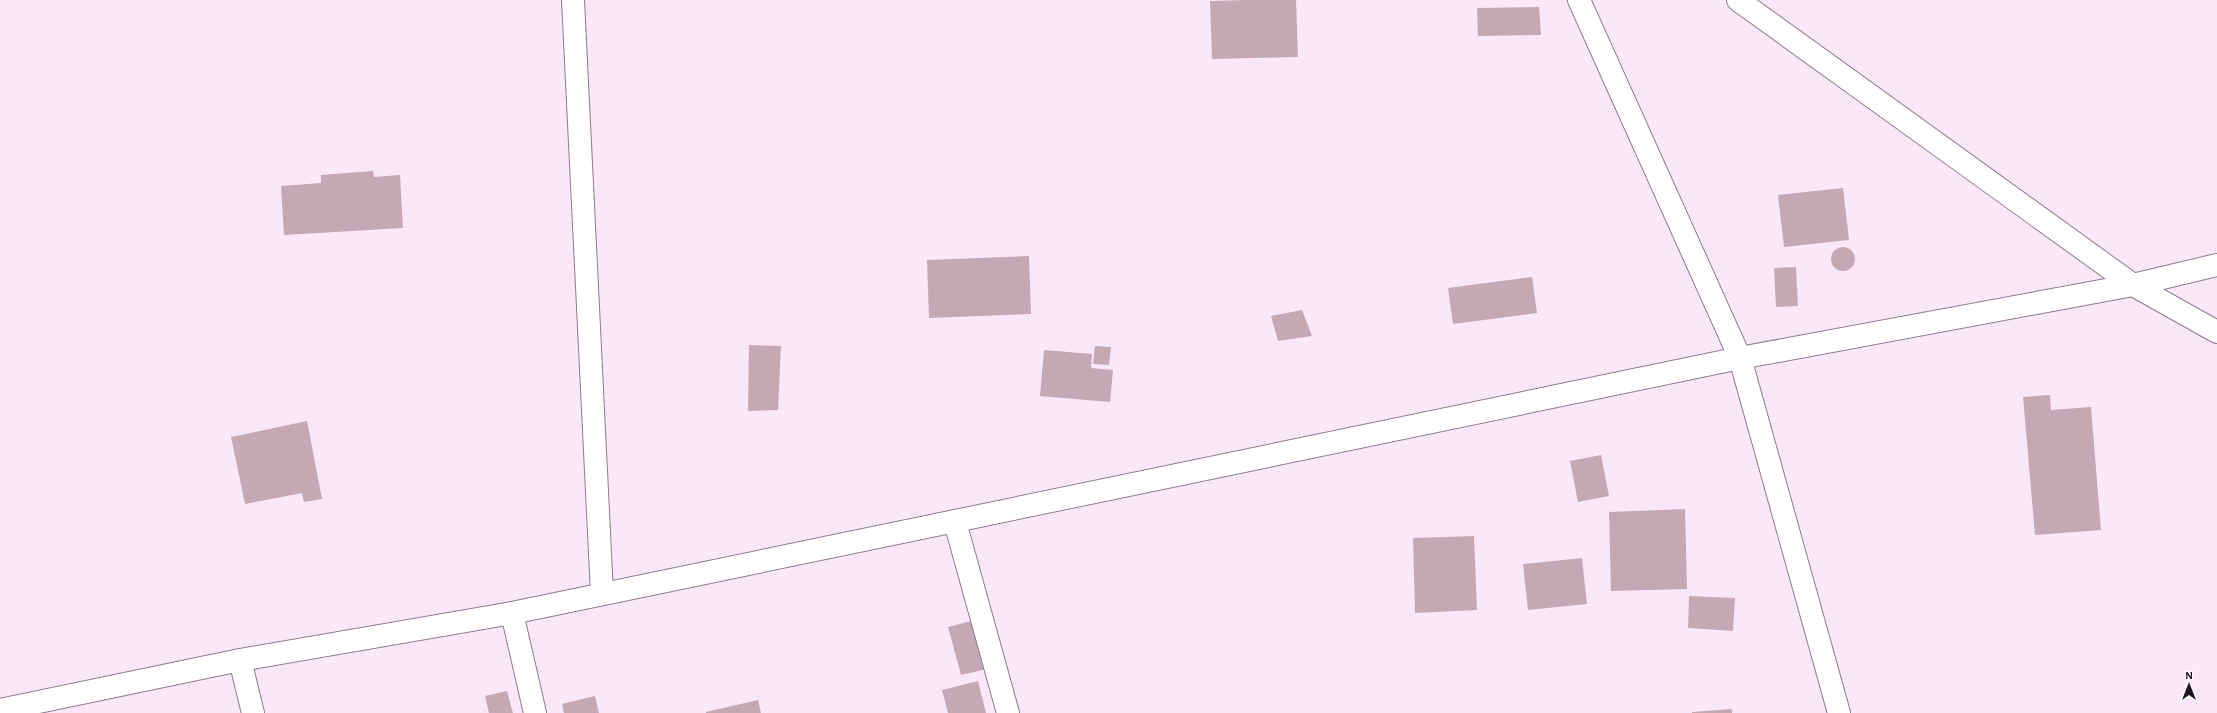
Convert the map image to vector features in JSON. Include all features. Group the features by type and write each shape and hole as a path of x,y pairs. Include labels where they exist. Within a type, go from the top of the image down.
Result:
{"street":[{"path":"573,0 602,594"},
{"path":"1579,0 1740,358 1839,713"},
{"path":"1738,0 2132,285 2217,332"},
{"path":"0,710 240,660 512,613 1740,358 2132,285 2217,265"},
{"path":"955,522 1008,713"},
{"path":"512,613 536,713"},
{"path":"240,660 253,713"}],"building":[{"path":"1296,0 1298,57 1212,59 1210,1"},
{"path":"1539,7 1541,35 1478,36 1477,8"},
{"path":"373,171 374,177 400,175 403,228 284,235 281,186 321,183 321,175"},
{"path":"1843,188 1849,240 1784,247 1778,195"},
{"path":"1843,247 1851,251 1855,259 1851,267 1843,271 1835,267 1831,259 1835,251"},
{"path":"1029,256 1031,314 929,318 927,260"},
{"path":"1796,267 1798,306 1776,307 1774,268"},
{"path":"1532,277 1537,313 1453,324 1448,288"},
{"path":"1302,310 1312,336 1278,341 1271,316"},
{"path":"749,345 781,346 778,410 748,411"},
{"path":"1095,346 1111,347 1109,365 1093,364"},
{"path":"1044,350 1092,354 1091,368 1113,370 1110,402 1040,396"},
{"path":"2050,395 2051,410 2091,407 2101,530 2035,535 2023,397"},
{"path":"307,421 322,499 304,502 302,493 245,504 231,437"},
{"path":"1601,455 1609,496 1578,502 1570,461"},
{"path":"1685,509 1687,589 1611,591 1609,512"},
{"path":"1474,536 1477,610 1415,613 1413,538"},
{"path":"1582,558 1587,604 1528,610 1523,564"},
{"path":"1689,596 1735,598 1733,631 1688,628"},
{"path":"975,620 987,669 961,675 948,627"},
{"path":"978,681 986,713 948,713 942,690"},
{"path":"507,691 513,713 489,713 485,696"},
{"path":"595,696 599,713 564,713 562,704"},
{"path":"758,700 761,713 706,713 706,712"},
{"path":"1732,709 1732,713 1692,713 1692,712"}]}
